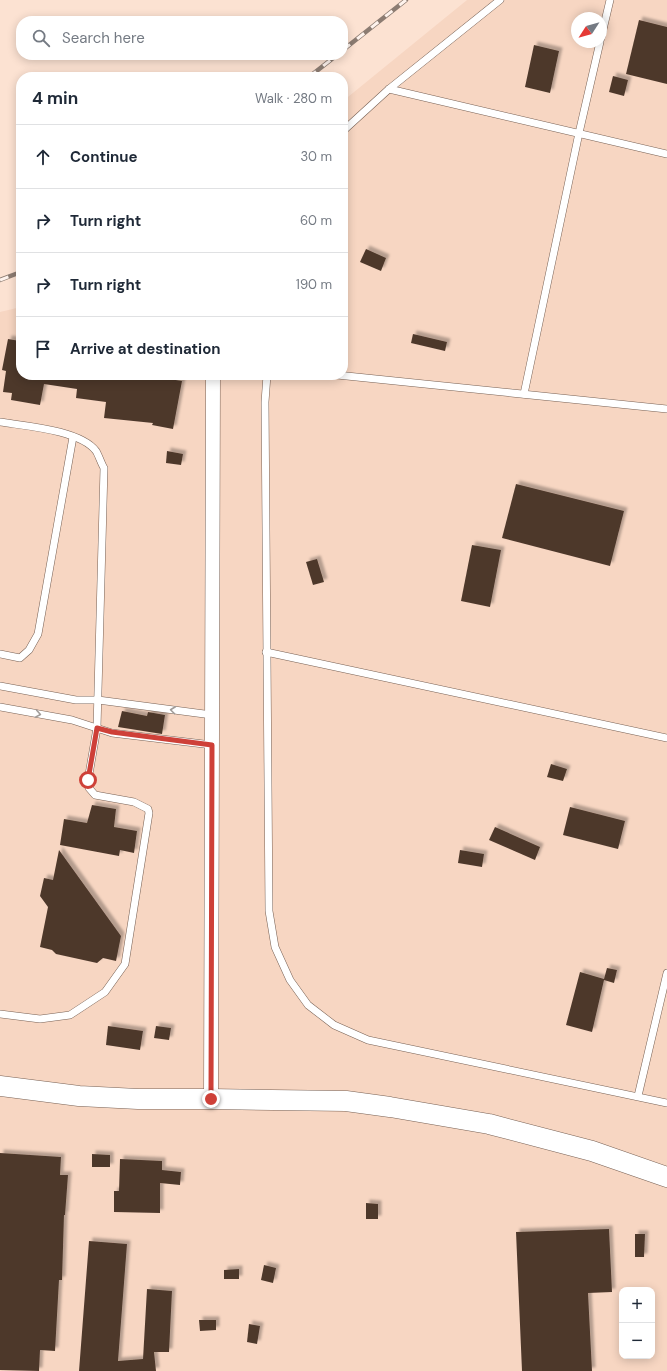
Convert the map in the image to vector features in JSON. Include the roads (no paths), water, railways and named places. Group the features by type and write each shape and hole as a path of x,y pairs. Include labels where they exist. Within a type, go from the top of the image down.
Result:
{"main road":[{"path":"0,1086 79,1096 138,1100 211,1099 346,1101 390,1107 489,1124 592,1151 667,1177"}],"street":[{"path":"211,1099 213,380"}],"lane":[{"path":"348,127 390,89 500,0"},
{"path":"607,13 610,0"},
{"path":"524,394 579,133 599,48"},
{"path":"390,89 667,154"},
{"path":"348,376 667,409"},
{"path":"267,380 265,402 266,652 269,911 275,947 290,980 308,1005 334,1025 368,1040 667,1103"},
{"path":"0,422 63,433 87,442 96,452 104,468 97,728 88,780 89,788 95,796 134,802 148,809 149,813 125,964 105,992 70,1015 40,1019 0,1014"},
{"path":"0,654 20,658 29,650 38,634 73,437"},
{"path":"266,652 667,738"},
{"path":"0,686 76,700 98,700 212,715"},
{"path":"0,707 72,720 112,732 212,745"},
{"path":"638,1096 667,973"}],"railway":[{"path":"348,46 406,0"},
{"path":"315,72 331,60"},
{"path":"0,280 16,274"}]}
